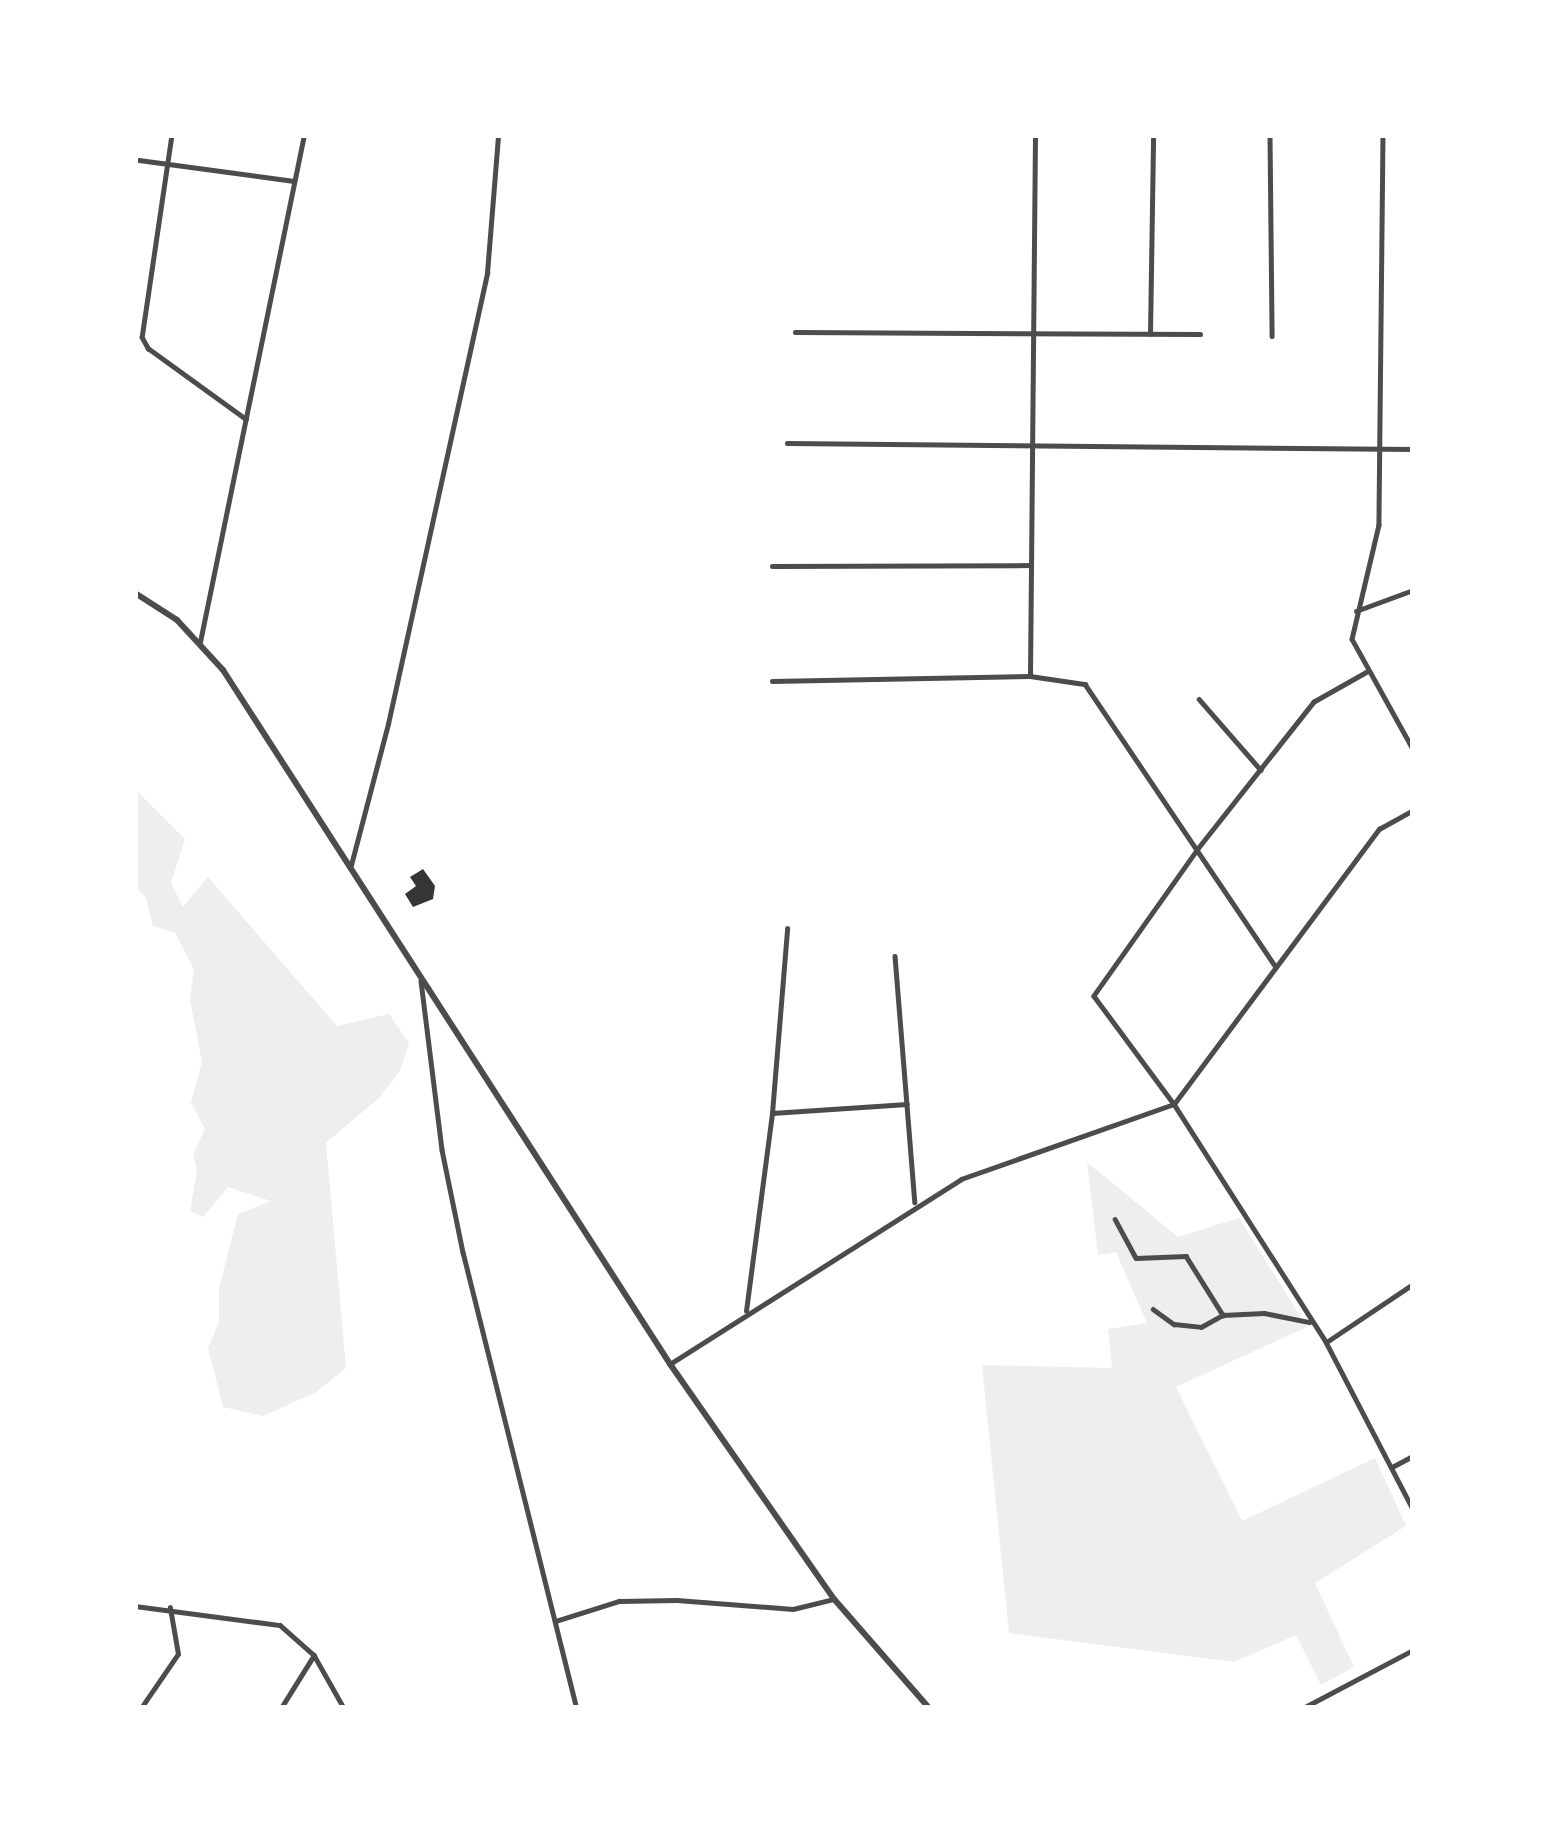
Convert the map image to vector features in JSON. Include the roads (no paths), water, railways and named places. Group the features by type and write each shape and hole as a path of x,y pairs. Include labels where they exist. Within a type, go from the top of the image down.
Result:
{"street":[{"path":"172,135 142,338 148,348 246,419"},
{"path":"200,642 304,135"},
{"path":"351,865 388,724 488,273 498,135"},
{"path":"1030,676 1035,135"},
{"path":"1150,334 1154,135"},
{"path":"1270,135 1272,336"},
{"path":"1383,135 1383,448 1377,543 1352,639 1413,749"},
{"path":"140,160 294,182"},
{"path":"795,332 1200,334"},
{"path":"787,443 1413,448"},
{"path":"772,566 1031,565"},
{"path":"1356,610 1413,590"},
{"path":"135,593 200,642 351,865 670,1364 834,1599 929,1708"},
{"path":"1369,671 1315,702 1198,849 1094,996 1174,1104 1326,1342 1413,1509"},
{"path":"772,681 1073,679 1096,694 1276,967"},
{"path":"1199,699 1261,770"},
{"path":"670,1364 915,1203 961,1179 1174,1104 1379,829 1413,810"},
{"path":"746,1312 772,1113 787,928"},
{"path":"895,956 915,1203"},
{"path":"421,981 442,1150 463,1252 578,1708"},
{"path":"772,1113 907,1104"},
{"path":"1115,1219 1136,1258 1186,1256 1223,1315"},
{"path":"1326,1342 1413,1284"},
{"path":"1153,1309 1174,1324 1201,1328 1223,1315 1264,1313 1311,1322"},
{"path":"1391,1468 1413,1456"},
{"path":"556,1621 619,1601 794,1610 834,1599"},
{"path":"135,1606 280,1624 314,1655 344,1708"},
{"path":"141,1708 178,1654 170,1608"},
{"path":"1303,1708 1413,1650"},
{"path":"281,1708 314,1655"}]}
